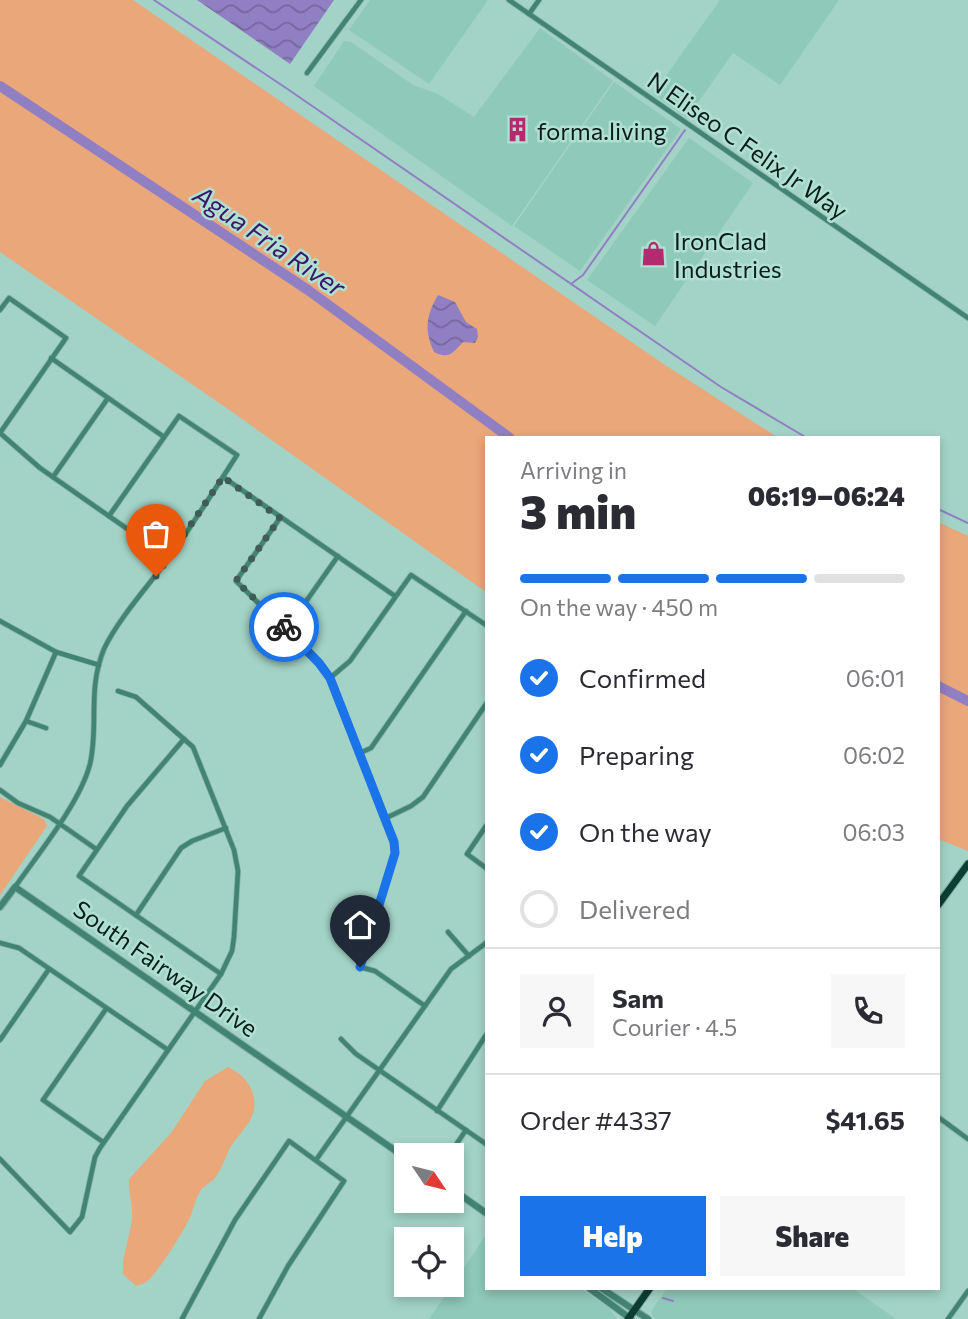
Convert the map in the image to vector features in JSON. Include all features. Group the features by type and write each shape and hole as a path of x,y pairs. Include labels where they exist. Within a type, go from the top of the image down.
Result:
{"main road":[{"path":"940,902 968,864"},
{"path":"630,1316 649,1290"}],"street":[{"path":"307,73 361,0"},
{"name":"N Eliseo C Felix Jr Way","path":"509,0 968,318"},
{"path":"530,14 540,0"},
{"path":"0,310 9,298 66,338 0,433 53,477 169,558"},
{"path":"51,358 164,437"},
{"path":"53,477 108,398"},
{"path":"0,907 59,824 90,765 94,683 105,647 169,558 237,455 179,416 108,516"},
{"path":"223,477 395,596"},
{"path":"280,518 236,581 319,663 330,678 394,842 395,853 360,967 374,971 425,1006"},
{"path":"285,628 338,556"},
{"path":"330,678 350,661 411,575 485,624"},
{"path":"360,753 371,748 466,611"},
{"path":"0,621 56,652 99,665"},
{"path":"0,765 26,721 56,652"},
{"path":"0,1159 70,1233 82,1217 95,1157 103,1142 221,974 232,951 237,871 234,850 193,747 136,697 118,691"},
{"path":"384,818 398,813 423,797 485,705"},
{"path":"26,721 46,729"},
{"path":"184,739 127,806 79,876 221,974"},
{"path":"0,790 18,803 50,817 96,849"},
{"path":"485,827 467,854 485,867"},
{"path":"135,915 181,848 226,828"},
{"name":"South Fairway Drive","path":"15,887 394,1150"},
{"path":"449,932 469,956"},
{"path":"0,943 19,948 168,1051"},
{"path":"316,1160 452,969 485,944"},
{"path":"0,1040 49,968"},
{"path":"103,1142 43,1100 106,1009"},
{"path":"437,1111 485,1037"},
{"path":"341,1039 379,1071 485,1143"},
{"path":"940,1118 968,1139"},
{"path":"457,1143 466,1130"},
{"path":"182,1319 235,1220 289,1142 344,1181 288,1266 259,1319"},
{"path":"464,1197 485,1212"},
{"path":"592,1290 630,1316 648,1319"},
{"path":"603,1290 630,1316"},
{"path":"948,1319 968,1291"}],"shaded area":[{"path":"0,0 133,0 665,365 775,436 485,436 485,591 0,252"},
{"path":"370,0 488,0 429,84 349,30"},
{"path":"720,0 839,0 780,85 733,53 687,118 653,94"},
{"path":"540,28 613,81 512,226 314,86 344,41 351,42 413,85 438,94 474,117"},
{"path":"614,82 681,129 580,271 514,226"},
{"path":"689,138 753,183 655,326 587,280"},
{"path":"940,523 968,536 968,851 940,840"},
{"path":"0,797 44,819 47,826 0,895"},
{"path":"228,1067 240,1074 252,1090 252,1115 231,1146 217,1175 199,1193 188,1221 163,1262 151,1278 136,1286 123,1274 132,1218 129,1179 171,1133 205,1081"},
{"path":"485,1236 485,1290 583,1290 610,1309 617,1319 429,1319 444,1297 464,1297 464,1267"},
{"path":"666,1290 855,1290 896,1319 655,1319 652,1310"}],"water":[{"path":"197,0 334,0 290,64"},
{"path":"438,295 455,302 466,322 477,329 478,337 475,343 463,342 447,355 434,352 429,336 429,316"}],"waterway":[{"path":"154,0 721,387 804,436"},
{"name":"Agua Fria River","path":"0,86 308,290 507,436"},
{"path":"571,284 583,275 685,130"},
{"path":"940,510 968,523"},
{"name":"Agua Fria River","path":"940,687 968,701"},
{"path":"663,1298 673,1301"}],"way so far":[{"path":"156,576 223,477 280,518 236,581 284,627"}],"place":[{"name":"forma.living","path":"517,130"},
{"name":"IronClad Industries","path":"654,254"}],"route":[{"path":"284,627 330,678 394,842 395,853 360,967"}]}
